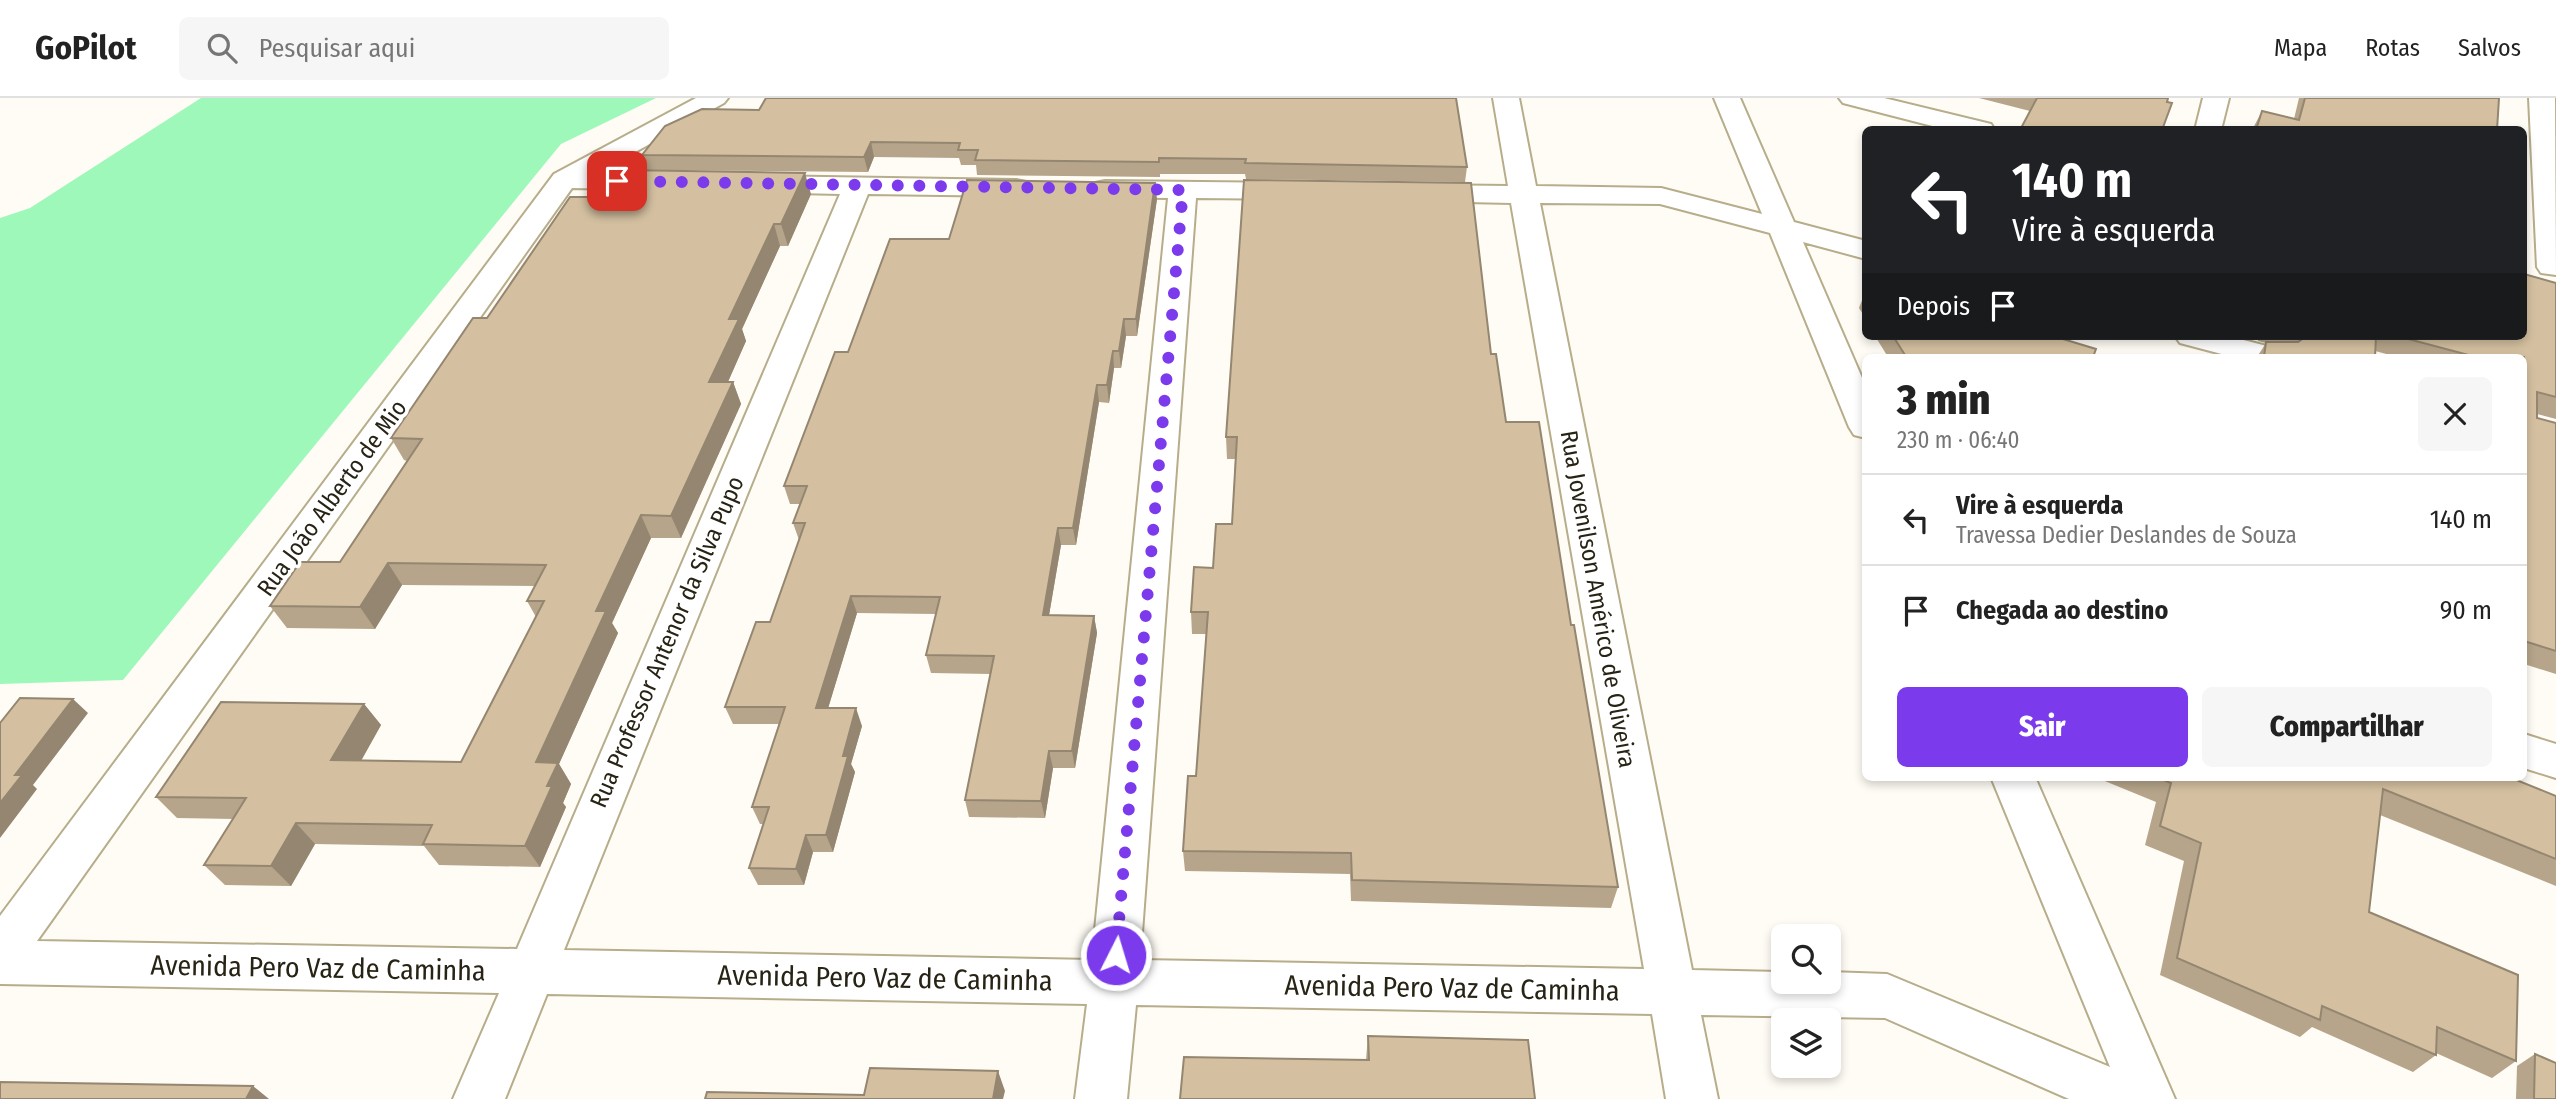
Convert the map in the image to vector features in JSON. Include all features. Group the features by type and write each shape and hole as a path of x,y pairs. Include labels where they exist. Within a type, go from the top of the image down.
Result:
{"street":[{"name":"Rua João Alberto de Mio","path":"0,954 564,180 715,98"},
{"name":"Rua Jovenilson Américo de Oliveira","path":"1506,98 1692,1099"},
{"path":"1727,98 1862,418"},
{"path":"1852,98 1899,103 1970,126"},
{"path":"2209,126 2216,98"},
{"path":"2542,98 2544,265"},
{"path":"564,180 1319,192"},
{"name":"Rua Professor Antenor da Silva Pupo","path":"478,1099 858,185"},
{"path":"1101,1099 1114,982 1183,190"},
{"path":"1387,193 1661,197 1862,249"},
{"path":"2206,340 2260,354"},
{"path":"2527,752 2556,761"},
{"path":"2016,781 2150,1099"},
{"name":"Avenida Pero Vaz de Caminha","path":"0,962 1887,996 2127,1099"}],"green space":[{"path":"201,98 656,98 561,144 123,680 0,684 0,218 30,208"}],"building":[{"path":"766,98 1456,98 1467,167 1245,163 1246,159 1159,158 1159,162 975,160 978,150 958,150 960,143 871,142 864,157 642,155 665,126 702,109 759,110"},
{"path":"2037,98 2168,98 2167,102 2172,103 2163,126 2022,126"},
{"path":"2305,98 2499,98 2497,126 2257,126 2262,111 2299,120"},
{"path":"622,170 805,173 781,224 774,224 729,319 739,319 709,382 733,382 671,516 641,515 596,611 606,611 536,762 558,763 547,786 552,786 525,846 423,844 432,825 296,823 271,866 204,865 246,798 156,797 221,702 364,704 331,760 461,762 544,601 527,601 546,565 388,563 360,607 270,606 300,562 340,562 422,439 391,438 473,318 487,318 570,197 601,197"},
{"path":"967,180 1155,183 1136,319 1124,319 1119,351 1113,351 1107,385 1097,385 1073,528 1058,528 1043,615 1094,616 1072,751 1049,751 1041,801 965,800 994,656 926,655 940,597 851,596 816,708 856,708 843,756 848,756 826,835 806,835 796,869 749,868 769,807 752,807 785,707 725,707 756,622 770,622 805,523 793,523 807,486 784,486 835,352 848,352 890,239 949,239"},
{"path":"1244,180 1471,183 1491,354 1496,354 1506,422 1539,422 1571,625 1574,625 1618,887 1352,880 1351,853 1183,851 1188,776 1196,776 1208,612 1191,612 1194,567 1213,568 1216,524 1232,524 1237,437 1226,437"},
{"path":"2527,275 2556,283 2556,397 2537,392 2537,418 2556,423 2556,651 2527,642 2527,354 2465,354 2412,340 2527,340"},
{"path":"1896,340 2066,340 2096,349 2094,354 1904,354"},
{"path":"2376,340 2375,354 2264,354 2266,342"},
{"path":"20,698 73,699 15,775 22,775 0,803 0,723"},
{"path":"2166,781 2519,781 2556,796 2556,859 2383,789 2369,912 2518,975 2516,1061 2437,1027 2436,1055 2322,1006 2320,1020 2177,958 2201,843 2160,826 2171,783"},
{"path":"1368,1036 1528,1040 1535,1099 1180,1099 1184,1057 1369,1060"},
{"path":"2535,1054 2556,1063 2556,1099 2534,1099"},
{"path":"870,1068 998,1071 993,1099 705,1099 707,1092 864,1095"},
{"path":"0,1082 253,1086 246,1099 0,1099"}],"route":[{"path":"617,181 1183,190 1116,955"}]}
